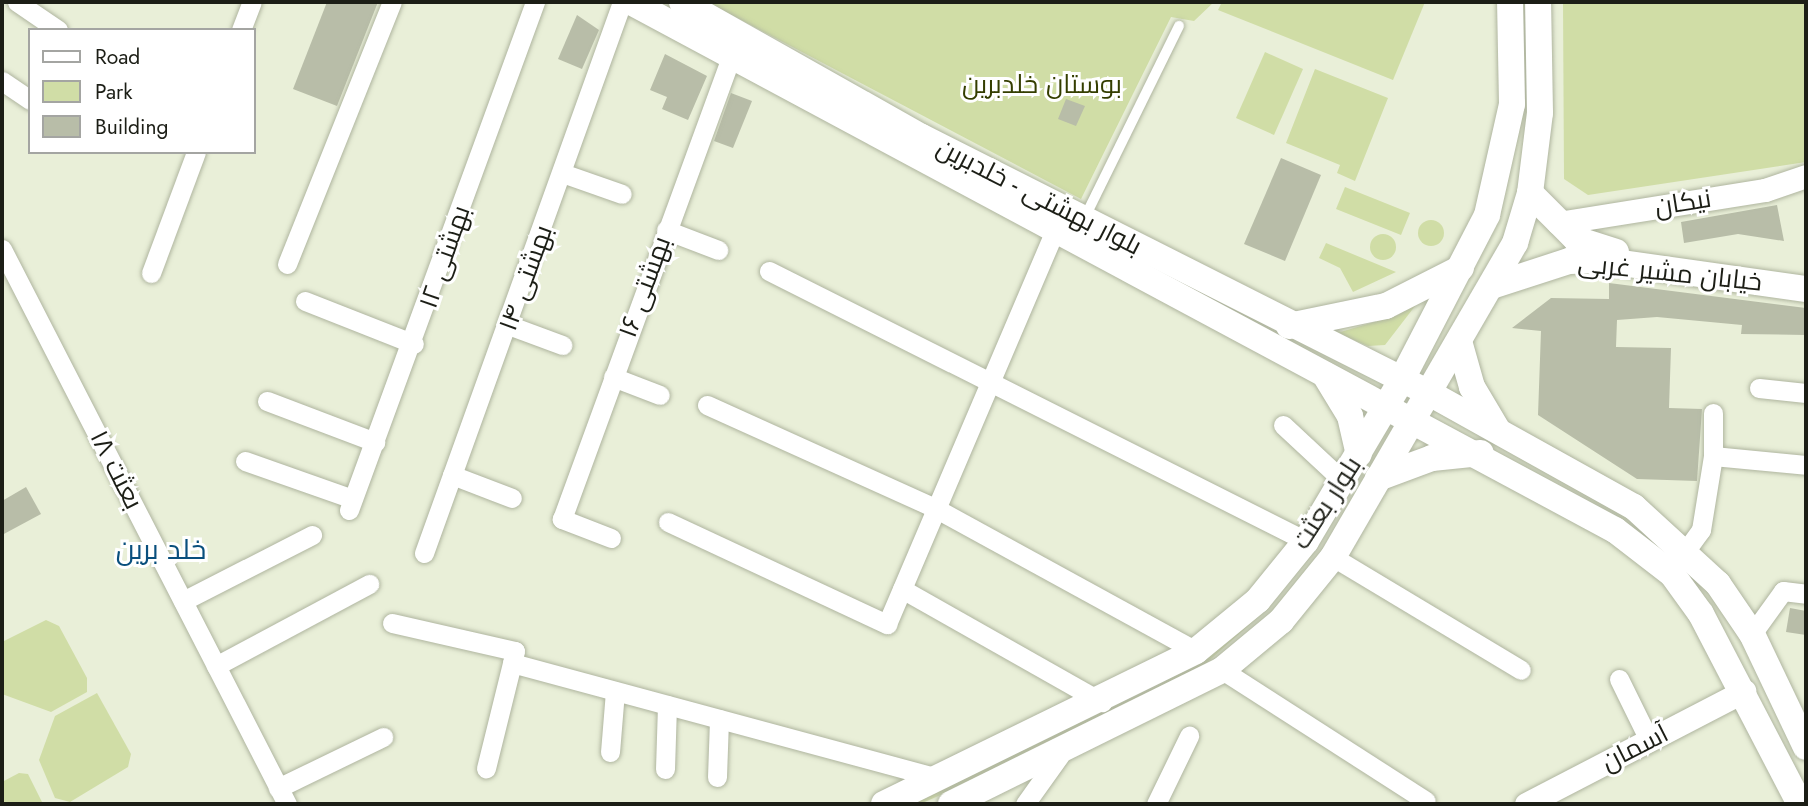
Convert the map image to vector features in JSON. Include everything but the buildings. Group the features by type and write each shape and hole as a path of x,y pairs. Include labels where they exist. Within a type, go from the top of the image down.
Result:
{"main road":[{"name":"بلوار بهشتی - خلدبرین","path":"631,2 1054,232 1235,313 1289,326 1400,383 1431,394 1634,507 1686,549 1752,634 1800,722 1806,747"},
{"name":"بلوار بهشتی - خلدبرین","path":"682,2 1083,220 1235,313 1324,373 1414,422 1481,453 1615,530 1672,574 1725,650 1800,804"},
{"name":"بلوار بعثت","path":"884,804 1102,702 1196,651 1262,595 1306,541 1400,383 1487,215 1505,148 1512,104 1510,2"},
{"name":"بلوار بعثت","path":"951,804 1060,755 1222,670 1284,616 1333,558 1378,478 1495,285 1530,193 1541,113 1538,2"},
{"name":"خیابان مشیر غربی","path":"1530,193 1568,241 1603,250 1806,279"},
{"name":"خیابان مشیر غربی","path":"1495,285 1568,241 1806,289"},
{"path":"1289,326 1386,306 1461,268"},
{"path":"1460,341 1472,387 1497,429"},
{"path":"1324,373 1350,416 1359,454"},
{"path":"1378,478 1432,458 1481,453"},
{"path":"1262,595 1284,616"}],"street":[{"path":"17,2 55,28"},
{"path":"242,28 252,2"},
{"path":"287,264 392,2"},
{"name":"۱۲ بهشتی","path":"245,461 351,504 414,344 535,2"},
{"name":"۱۴ بهشتی","path":"424,552 565,174 622,2"},
{"name":"۱۶ بهشتی","path":"611,538 562,520 732,55"},
{"path":"2,81 28,99"},
{"path":"151,274 195,154"},
{"path":"565,174 622,194"},
{"name":"نیکان","path":"1568,241 1765,190 1806,176"},
{"path":"666,230 719,250"},
{"path":"668,522 887,624 933,507 1054,232"},
{"name":"بعثت ۱۸","path":"2,249 282,796"},
{"path":"769,271 1306,541"},
{"path":"305,301 414,344"},
{"path":"508,325 562,345"},
{"path":"613,377 660,396"},
{"path":"1759,388 1806,393"},
{"path":"267,401 375,442"},
{"path":"708,405 933,507 1196,651"},
{"path":"1686,549 1701,530 1713,456 1713,414"},
{"path":"1283,425 1343,481"},
{"path":"1713,456 1806,466"},
{"path":"452,475 512,498"},
{"path":"183,601 312,535"},
{"path":"1333,558 1521,670"},
{"path":"216,666 369,584"},
{"path":"902,589 1102,702"},
{"path":"1752,634 1783,591 1806,594"},
{"path":"393,623 515,651 486,768"},
{"path":"512,663 937,778"},
{"path":"1222,670 1426,801"},
{"path":"1619,679 1649,740"},
{"path":"610,751 615,691"},
{"name":"آسمان","path":"1526,804 1744,691"},
{"path":"665,769 667,705"},
{"path":"717,777 719,719"},
{"path":"1161,803 1189,736"},
{"path":"282,796 383,737"},
{"path":"1025,804 1060,755"}],"lane":[{"path":"1083,220 1179,26"}],"green space":[{"name":"بوستان خلدبرین","path":"707,2 1214,2 1194,21 1171,17 1081,199"},
{"path":"1222,2 1425,2 1393,80 1218,10"},
{"path":"1563,2 1806,2 1806,162 1588,195 1564,179"},
{"path":"1265,52 1303,69 1274,135 1236,118"},
{"path":"1315,69 1388,98 1355,181 1337,173 1340,165 1286,143"},
{"path":"1345,187 1410,213 1401,235 1336,209"},
{"path":"1431,220 1440,224 1444,233 1440,242 1431,246 1422,242 1418,233 1422,224"},
{"path":"1383,234 1392,238 1396,247 1392,256 1383,260 1374,256 1370,247 1374,238"},
{"path":"1326,243 1396,272 1353,292 1340,268 1319,258"},
{"path":"1422,297 1385,345 1368,346 1337,333 1398,315"},
{"path":"1266,610 1194,674 1048,748 920,804 902,804 1158,686"},
{"path":"46,620 59,626 87,678 87,692 51,712 2,694 2,642"},
{"path":"97,693 131,754 128,767 70,802 55,798 39,760 55,716"},
{"path":"19,773 28,774 43,804 2,804 2,782"}],"district":[{"name":"خلد برین","path":"161,550"}]}
